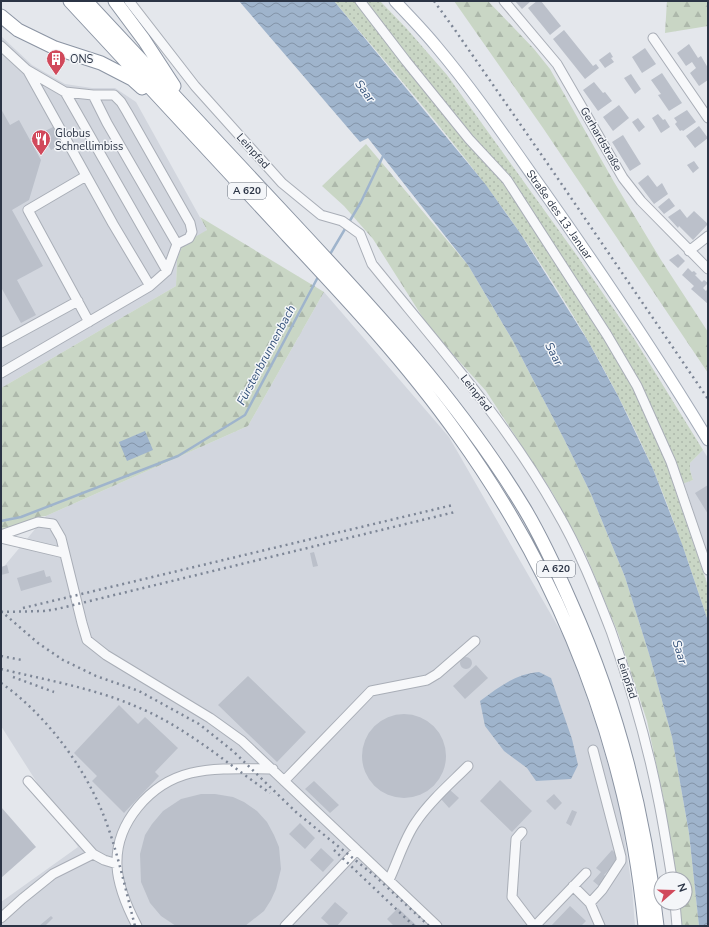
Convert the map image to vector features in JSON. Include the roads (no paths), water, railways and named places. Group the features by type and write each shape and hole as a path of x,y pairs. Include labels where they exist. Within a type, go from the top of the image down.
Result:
{"highway":[{"name":"A 620","path":"70,1 187,117"},
{"name":"A 620","path":"86,1 187,117 332,274 412,355 472,429 502,472 526,511 560,576 598,670 620,735 632,780 648,860 657,926"},
{"path":"115,1 144,40 187,117"},
{"path":"1,16 18,30 55,48 101,63 132,79 187,117"},
{"name":"A 620","path":"332,274 403,362 459,436 513,520 548,584 585,668 597,701 616,764 636,861 645,926"}],"main road":[{"name":"Straße des 13. Januar","path":"395,1 444,56 474,94 518,155 609,285 708,440"}],"street":[{"name":"Leinpfad","path":"129,1 194,86 282,183 321,215 342,222 360,234 372,264 491,411 515,444 556,508 585,565 627,677 637,709 659,802 671,871"},
{"path":"360,1 469,139 507,180 607,335 637,386 668,455 708,570"},
{"name":"Gerhardstraße","path":"504,1 557,64 623,178 641,201 708,269"},
{"path":"653,38 708,118"},
{"path":"1,46 27,70 65,92 93,95 114,95 121,102 131,118 190,223 192,232 189,238 177,244 167,271 150,286 1,373"},
{"path":"27,70 150,286"},
{"path":"65,92 167,271"},
{"path":"93,95 177,244"},
{"path":"86,176 28,210 89,322"},
{"path":"689,251 708,236"},
{"path":"1,343 78,301"},
{"path":"1,537 38,522 53,524 61,538 82,623 88,640 106,655 210,718 242,741 437,926"},
{"path":"1,537 64,554"},
{"path":"284,781 371,691 427,680 475,641"},
{"path":"590,903 602,890 621,861 622,857 593,750"},
{"path":"389,880 415,823 425,809 468,766"},
{"path":"137,926 121,890 117,864 119,848 124,830 139,804 164,784 181,776 206,770 273,769"},
{"path":"28,781 94,854 104,860 117,864"},
{"path":"522,832 516,839 512,897 534,926 586,874"},
{"path":"285,926 357,850"},
{"path":"1,918 53,874 94,854"},
{"path":"573,886 590,903 600,926"},
{"path":"676,911 677,926"}],"water":[{"name":"Saar","path":"239,1 334,1 486,185 520,233 588,341 618,396 653,469 682,544 708,621 708,926 699,926 689,833 672,737 650,657 625,577 591,494 564,439 513,341 468,265 368,138 360,142"},
{"path":"145,431 153,450 127,461 119,442"},
{"path":"539,672 551,678 572,739 578,765 571,779 536,781 527,768 504,751 485,726 480,701 515,678 530,673"}],"waterway":[{"name":"Fürstenbrunnenbach","path":"329,256 361,202 384,154"},
{"name":"Fürstenbrunnenbach","path":"1,521 21,517 178,456 245,415 319,275"}],"railway":[{"path":"434,1 552,170 708,399"},
{"path":"23,608 453,505"},
{"path":"1,612 44,611 57,609 455,512"},
{"path":"1,611 38,643 63,660 96,676 139,691 199,724 234,752 297,813 375,876 429,926"},
{"path":"1,656 22,660"},
{"path":"1,669 103,694 153,714 188,734 270,793"},
{"path":"13,677 54,692"},
{"path":"1,683 32,708 46,723 72,756 93,791 111,837 135,926"},
{"path":"334,850 414,926"}],"place":[{"name":"ONS","path":"56,76"},
{"name":"Globus Schnellimbiss","path":"41,156"}]}
